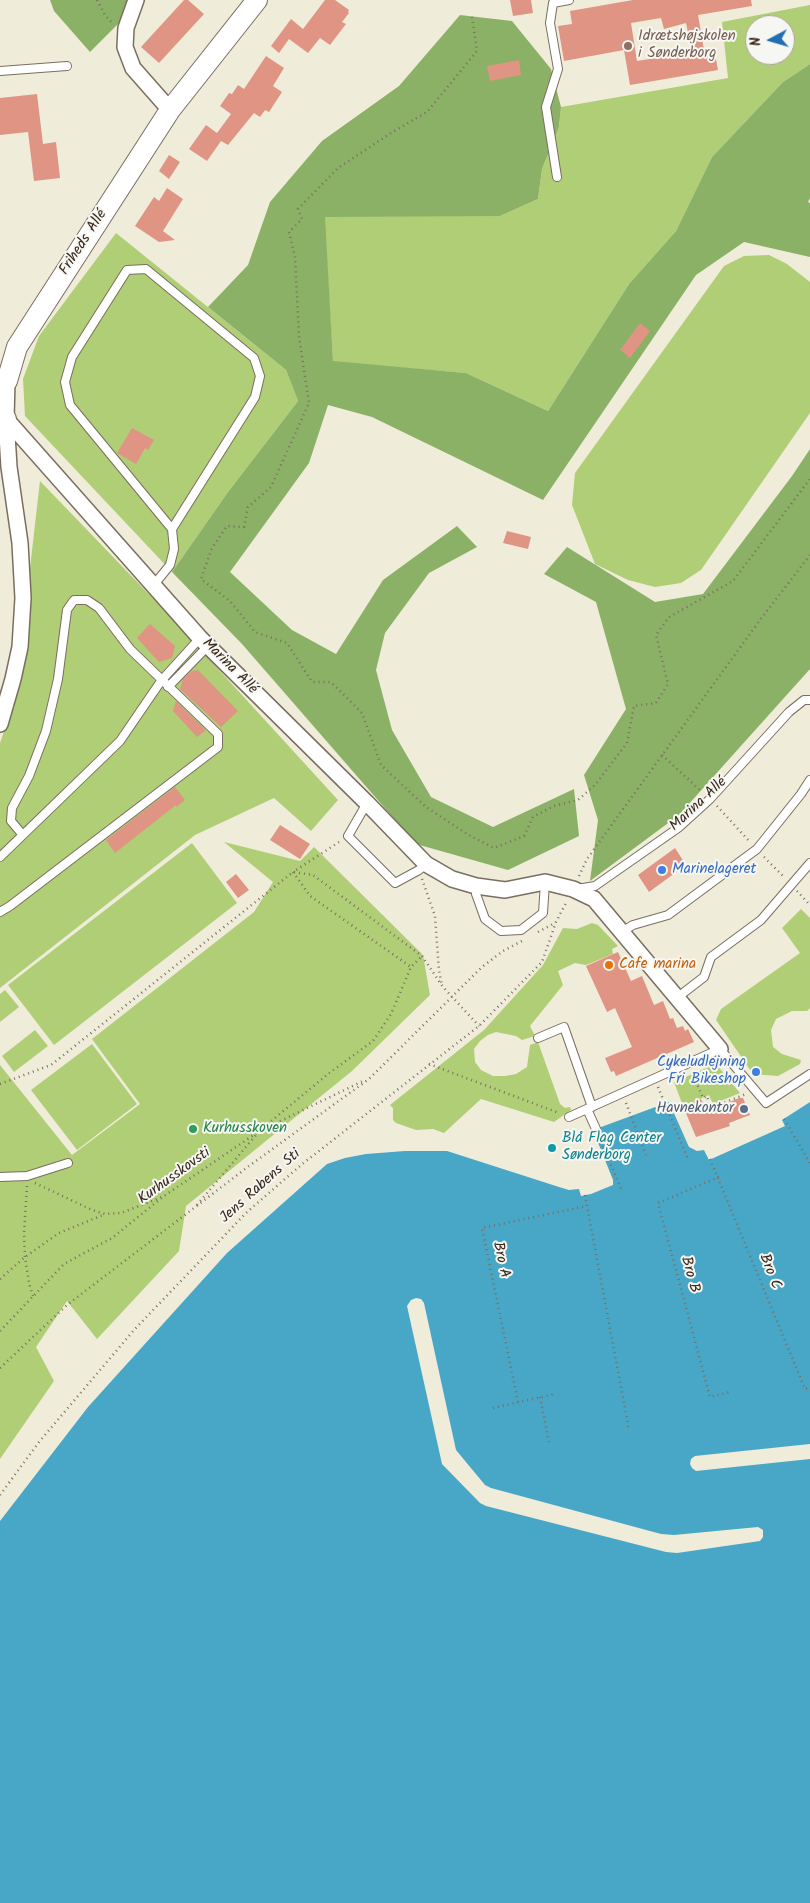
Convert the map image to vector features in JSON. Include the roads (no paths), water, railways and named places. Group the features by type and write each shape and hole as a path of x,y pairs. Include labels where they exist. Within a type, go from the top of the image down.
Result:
{"street":[{"path":"136,0 126,28 125,47 133,68 170,110"},
{"name":"Friheds Allé","path":"7,380 8,350 170,110 257,0"},
{"path":"0,724 2,707 20,647 23,598 20,543 3,416 7,380"},
{"name":"Marina Allé","path":"3,416 204,642 367,802 422,867 476,886 505,890 545,882 573,889 594,899 623,931 720,1050"}],"lane":[{"path":"557,177 546,107 558,69 550,23 553,4 570,0"},
{"path":"0,72 68,66"},
{"path":"153,586 170,565 174,549 172,529 70,405 65,382 72,357 126,270 146,269 254,358 260,376 255,397 172,529"},
{"path":"0,912 218,746 218,734 161,681 130,649 99,608 87,600 74,600 67,610 58,679 46,731 28,776 12,808 11,821 22,834"},
{"path":"0,857 120,741 161,681 204,642"},
{"path":"168,687 204,642"},
{"name":"Marina Allé","path":"573,889 595,886 678,828 710,799 788,712 804,700 810,700"},
{"path":"623,931 634,925 668,915 757,849 802,794 810,780"},
{"path":"367,802 348,836 395,884 422,867"},
{"path":"678,997 704,977 711,958 761,920 810,863"},
{"path":"476,886 476,894 486,919 501,931 522,930 543,913 545,882"},
{"path":"538,1038 564,1027 596,1129"},
{"path":"569,1117 720,1050"},
{"name":"Marina Allé","path":"720,1050 766,1103 810,1074"},
{"path":"0,1177 27,1176 68,1163"}],"water":[{"path":"669,1102 689,1147 697,1151 704,1150 709,1160 785,1126 782,1120 810,1102 810,1903 0,1903 0,1521 88,1407 227,1253 327,1164 366,1154 405,1151 447,1151 569,1190 579,1189 581,1196 613,1185 613,1180 593,1130"}],"place":[{"name":"Idrætshøjskolen i Sønderborg","path":"628,46"},
{"name":"Marinelageret","path":"662,870"},
{"name":"Cafe marina","path":"609,965"},
{"name":"Cykeludlejning Fri Bikeshop","path":"756,1072"},
{"name":"Havnekontor","path":"744,1109"},
{"name":"Kurhusskoven","path":"193,1129"},
{"name":"Blå Flag Center Sønderborg","path":"552,1148"}]}
